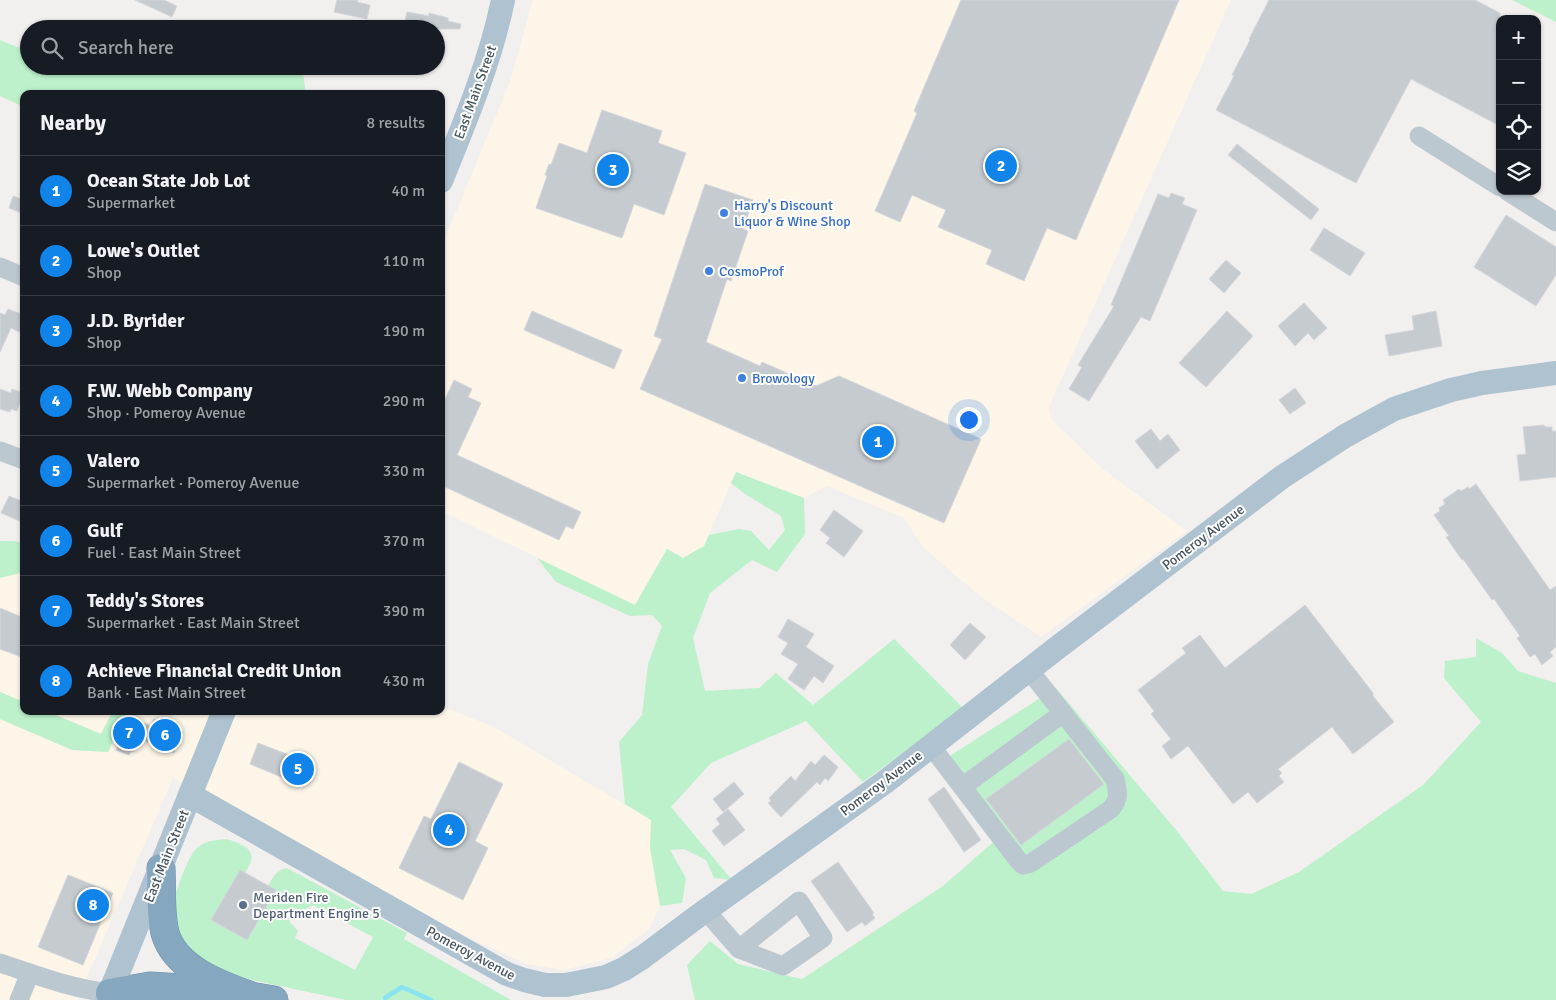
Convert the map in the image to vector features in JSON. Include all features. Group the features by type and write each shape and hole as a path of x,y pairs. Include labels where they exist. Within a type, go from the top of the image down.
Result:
{"highway":[{"path":"161,868 164,926 167,939 173,950 182,960 196,970 226,986 261,998"},
{"path":"117,998 150,986 212,990 261,998"}],"main road":[{"name":"East Main Street","path":"445,172 489,56 503,0"},
{"name":"Pomeroy Avenue","path":"190,795 507,974 545,984 566,984 606,977 624,969 643,957 885,782 1282,477 1344,436 1394,409 1451,390 1482,383 1556,373"},
{"name":"East Main Street","path":"117,998 161,868 222,715"}],"street":[{"path":"1419,136 1496,184"},
{"path":"1513,195 1556,222"},
{"path":"0,267 20,275"},
{"path":"0,450 20,458"},
{"path":"931,746 1023,865 1031,863 1111,809 1117,802 1118,794 1115,779 1030,670"},
{"path":"962,787 1062,713"},
{"path":"706,911 739,949"},
{"path":"0,963 117,998"},
{"path":"19,1000 30,973"}],"shaded area":[{"path":"533,0 1231,0 1049,407 1052,420 1104,470 1187,531 1041,637 987,601 956,576 923,547 904,518 827,486 804,498 736,472 704,546 683,558 667,549 635,605 445,513 445,238 510,82"},
{"path":"20,573 20,700 0,692 0,578"},
{"path":"445,708 494,727 651,820 650,848 660,906 649,929 611,958 564,970 527,964 474,940 173,778 77,1000 0,1000 0,719 72,750 108,752 124,715 445,715"},
{"path":"56,715 111,715 101,734"}],"green space":[{"path":"1512,0 1556,0 1556,22"},
{"path":"0,40 20,48 20,75 303,75 305,90 20,90 20,105 0,96"},
{"path":"736,472 804,498 805,534 777,572 752,560 710,593 693,638 705,691 759,688 776,673 813,705 894,639 964,709 863,782 806,721 711,763 671,807 732,880 714,878 706,860 684,849 670,850 686,878 682,903 660,906 650,848 651,820 625,804 619,742 642,715 648,664 662,626 652,615 630,616 556,582 537,558 635,605 667,549 683,558 704,546 709,535 739,529 751,531 769,550 785,530 781,516 731,483"},
{"path":"0,541 20,543 20,573 0,578"},
{"path":"1476,638 1502,653 1518,671 1556,683 1556,1000 695,1000 687,965 710,941 738,964 802,979 943,886 998,838 948,757 1056,688 1177,831 1223,891 1251,894 1299,872 1423,785 1481,722 1444,678 1445,661 1476,657"},
{"path":"0,692 20,700 20,715 56,715 101,734 111,715 124,715 108,752 72,750 0,719"},
{"path":"227,839 249,850 251,859 245,873 240,870 211,920 247,940 275,891 268,886 273,877 277,872 287,868 407,933 404,939 511,1000 346,1000 224,974 182,951 172,914 174,899 181,879 194,851 198,847 208,842","holes":["313,905 373,937 355,970 295,938 298,931 290,922 288,916 291,913 304,910"]}],"building":[{"path":"135,0 164,0 177,6 172,17"},
{"path":"337,0 358,0 357,2 370,5 367,19 334,12"},
{"path":"961,0 1179,0 1076,240 1047,228 1024,281 986,264 992,250 938,227 946,210 912,195 900,222 875,211 917,113 914,111"},
{"path":"1269,0 1475,0 1500,13 1500,15 1496,15 1496,124 1411,79 1356,183 1216,110 1234,76 1232,75"},
{"path":"407,12 429,16 429,13 461,24 460,29 445,29 445,20 405,20"},
{"path":"602,110 662,131 658,143 686,153 664,215 634,204 622,238 536,208 547,176 545,175 559,143 587,153"},
{"path":"1237,144 1319,209 1311,220 1228,155"},
{"path":"705,184 753,200 743,229 748,231 731,281 727,279 706,342 760,366 762,362 816,386 839,376 981,439 944,523 640,389 662,339 654,336"},
{"path":"1171,193 1185,198 1182,204 1197,210 1150,321 1141,317 1089,401 1069,389 1082,367 1078,365 1114,306 1111,305 1158,194 1169,198"},
{"path":"13,196 20,199 20,212 9,208"},
{"path":"1506,215 1556,247 1556,275 1536,306 1474,267"},
{"path":"1324,228 1365,253 1350,276 1310,250"},
{"path":"1226,260 1241,273 1224,293 1209,279"},
{"path":"1304,303 1327,328 1314,340 1308,333 1295,346 1278,326"},
{"path":"8,309 20,314 20,330 19,332 11,328 0,352 0,313 5,315"},
{"path":"532,311 622,350 614,369 524,330"},
{"path":"1227,311 1253,336 1206,387 1179,363"},
{"path":"1436,311 1442,346 1389,356 1385,335 1414,330 1412,316"},
{"path":"454,380 472,389 468,397 481,403 457,455 581,512 573,529 566,526 559,540 445,487 445,399"},
{"path":"1295,388 1306,403 1290,414 1279,400"},
{"path":"0,389 11,393 12,389 20,392 20,402 17,411 11,409 10,412 0,409"},
{"path":"1544,425 1545,427 1552,427 1552,431 1556,431 1556,477 1520,481 1517,455 1526,454 1523,427"},
{"path":"1151,429 1160,441 1168,434 1180,450 1157,469 1135,441"},
{"path":"1476,484 1550,590 1556,586 1556,647 1550,652 1553,656 1542,665 1535,654 1530,657 1517,638 1520,636 1494,599 1492,600 1462,560 1446,537 1449,536 1434,515 1445,504 1443,500 1459,489 1461,491 1468,487 1469,489"},
{"path":"9,496 20,500 20,521 1,513"},
{"path":"834,510 863,531 844,557 826,543 830,538 820,530"},
{"path":"1305,605 1394,722 1353,754 1332,727 1278,769 1282,773 1279,776 1284,782 1257,803 1248,792 1233,804 1188,746 1171,759 1162,746 1171,739 1151,714 1154,711 1138,690 1186,653 1182,648 1200,635 1225,668"},
{"path":"0,608 20,616 20,656 0,649"},
{"path":"788,619 814,634 806,647 834,666 823,683 814,676 804,690 788,679 798,664 781,654 788,643 778,637"},
{"path":"970,623 986,637 965,660 950,645"},
{"path":"125,715 151,726 154,719 183,732 174,753 139,738 133,752 131,751 129,755 116,750 118,745 114,744"},
{"path":"1069,739 1104,784 1021,845 986,799"},
{"path":"258,743 307,762 298,784 250,764"},
{"path":"824,755 838,767 834,773 828,781 825,778 820,785 817,782 781,817 768,803 771,801 769,798 791,776 795,781 811,761 815,765"},
{"path":"459,762 503,784 475,841 488,848 463,900 399,868 424,816 431,819"},
{"path":"734,782 744,794 723,812 713,799"},
{"path":"944,787 981,840 964,852 928,799"},
{"path":"728,809 745,830 724,846 712,831 720,824 716,819"},
{"path":"838,862 874,913 872,914 875,918 865,926 862,922 847,932 811,881"},
{"name":"Meriden Fire Department Engine 5","path":"240,870 276,890 247,940 211,920"},
{"path":"68,875 113,893 83,965 38,947"}],"waterway":[{"path":"385,998 402,987 431,1000"}],"place":[{"name":"Lowe's Outlet","path":"1001,166"},
{"name":"J.D. Byrider","path":"613,170"},
{"name":"Harry's Discount Liquor & Wine Shop","path":"724,213"},
{"name":"CosmoProf","path":"709,271"},
{"name":"Browology","path":"742,378"},
{"name":"Ocean State Job Lot","path":"878,442"},
{"name":"Teddy's Stores","path":"129,733"},
{"name":"Gulf","path":"165,735"},
{"name":"Valero","path":"298,769"},
{"name":"F.W. Webb Company","path":"449,830"},
{"name":"Achieve Financial Credit Union","path":"93,905"},
{"name":"Meriden Fire Department Engine 5","path":"243,905"}]}
